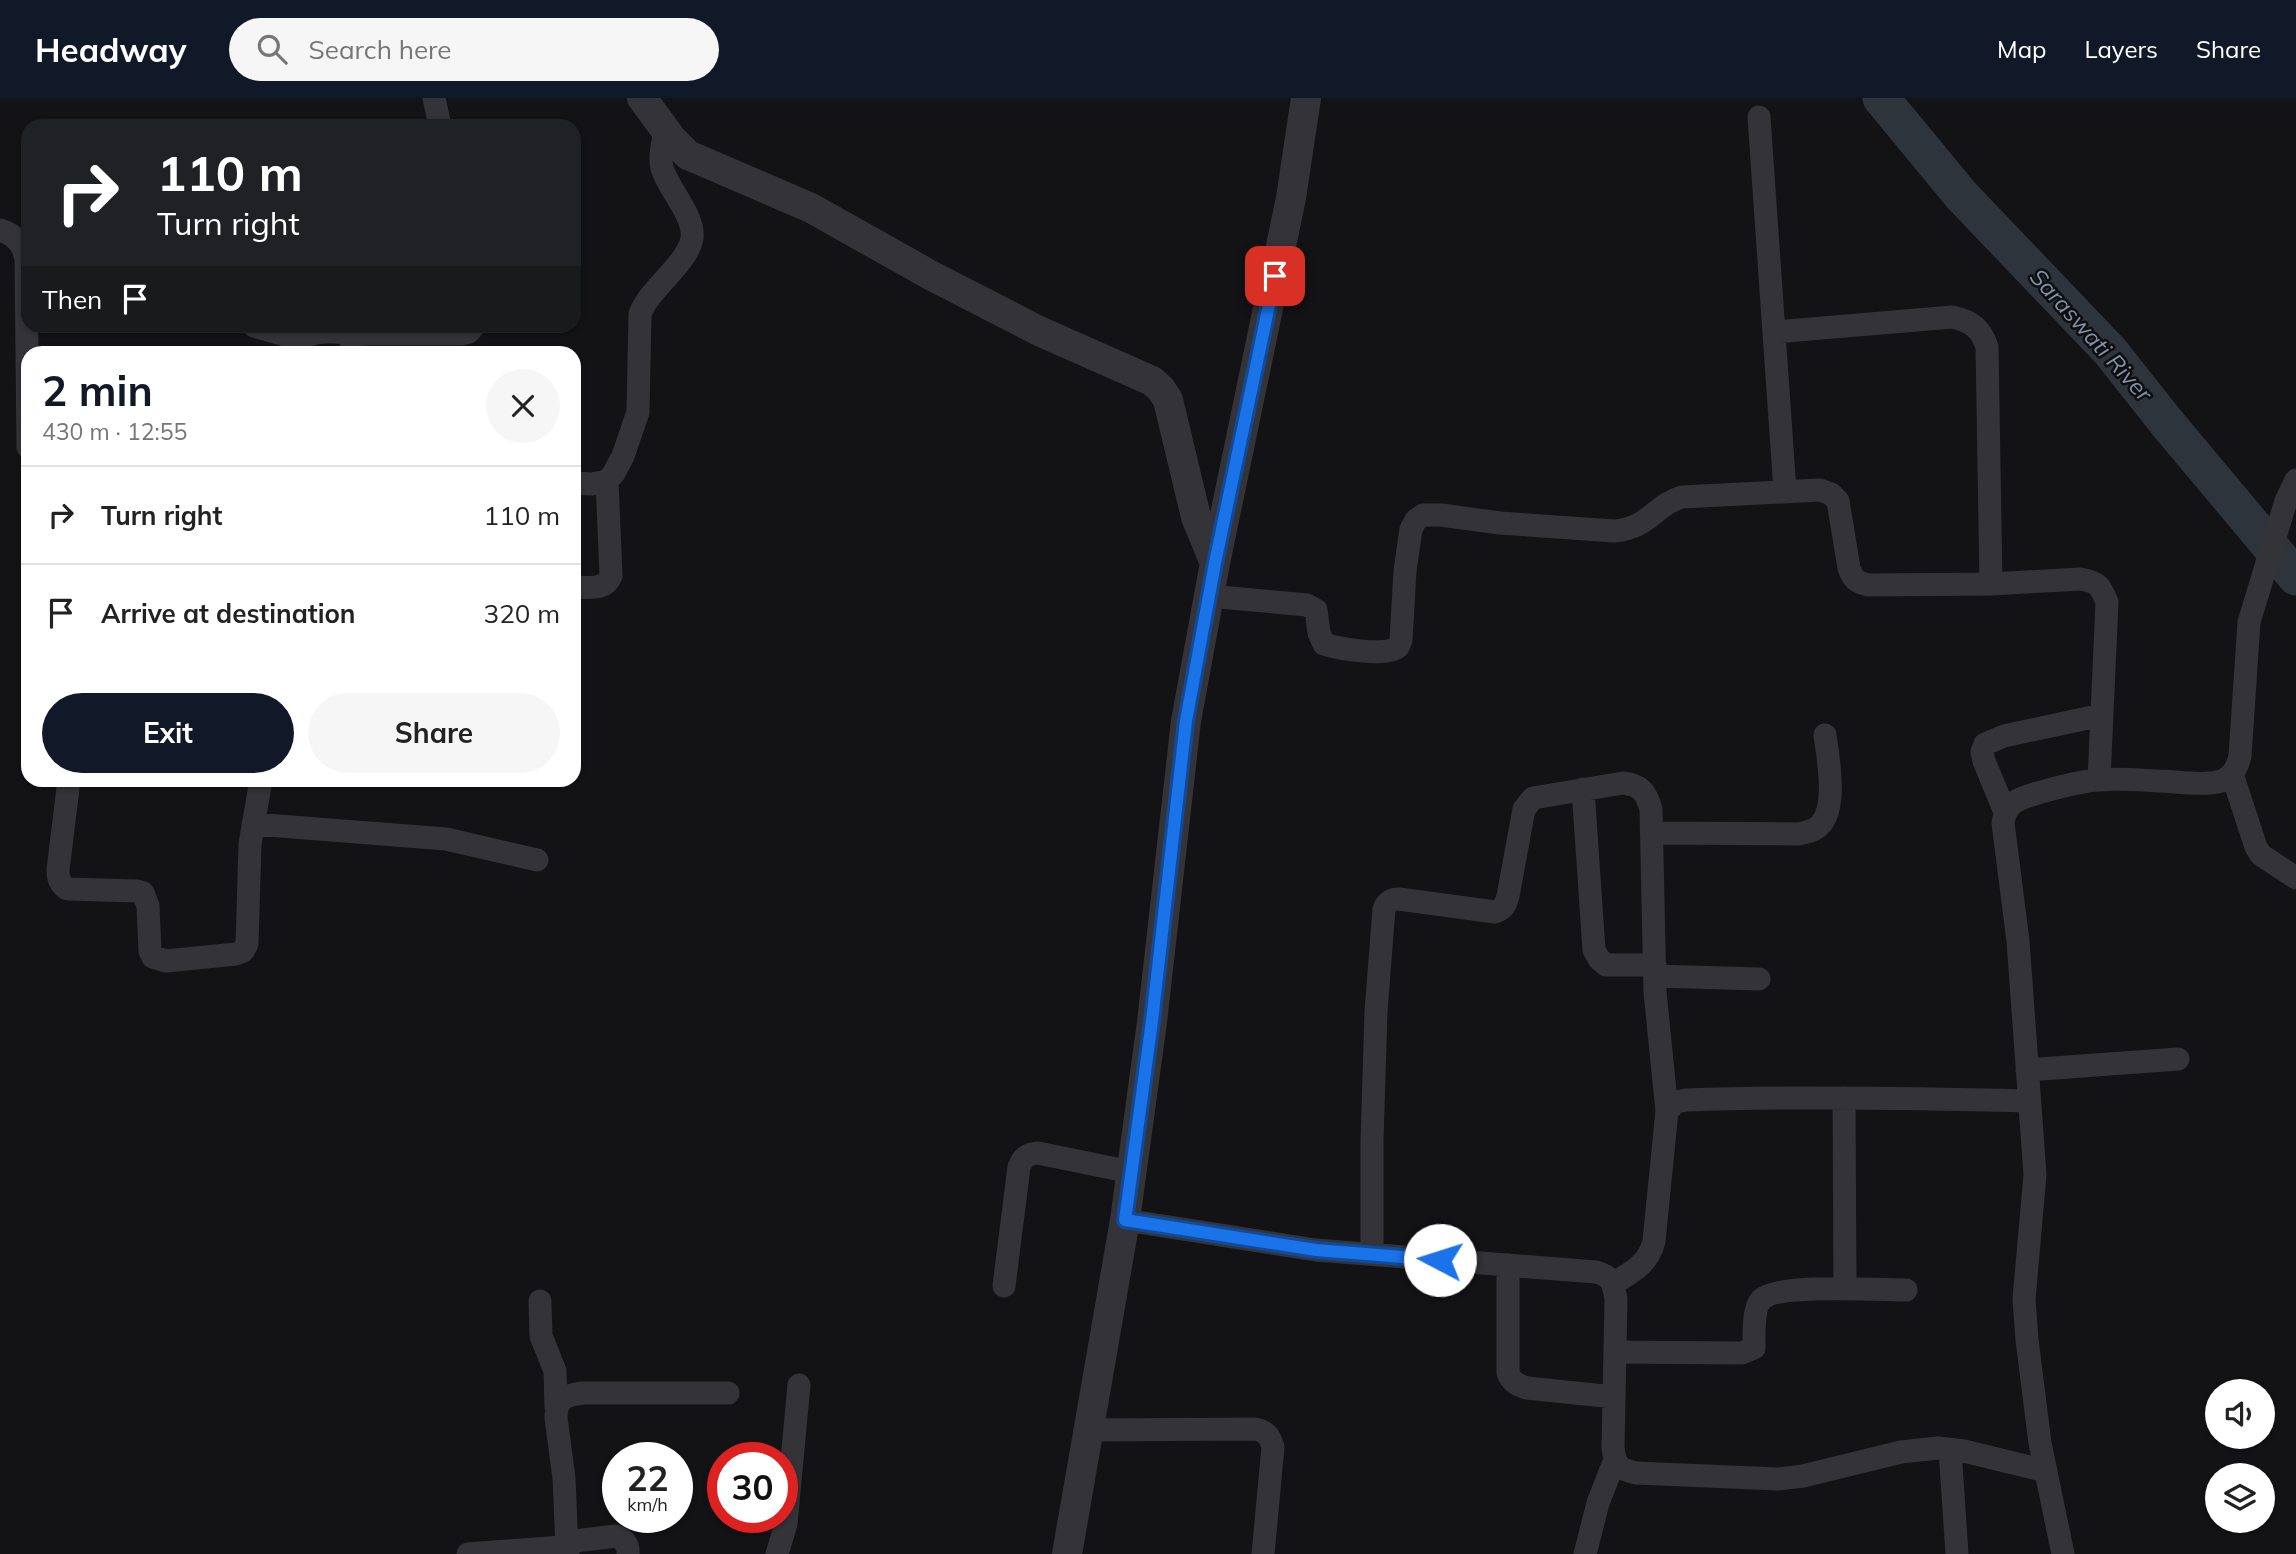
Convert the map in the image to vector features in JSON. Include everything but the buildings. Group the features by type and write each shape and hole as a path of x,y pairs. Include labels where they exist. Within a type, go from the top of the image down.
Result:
{"street":[{"path":"434,98 438,119"},
{"path":"642,98 680,149 688,155 811,208 932,276 1038,331 1152,381 1168,400 1196,517 1215,563"},
{"path":"1067,1554 1125,1220 1152,1021 1186,721 1215,563 1291,198 1306,98"},
{"path":"1759,117 1785,491"},
{"path":"581,483 607,481 623,456 638,412 640,314 687,252 691,242 693,233 689,221 662,170 660,158 665,130"},
{"path":"0,230 9,233 21,243"},
{"path":"1775,332 1952,317 1966,320 1977,327 1987,347 1990,584"},
{"path":"268,333 295,346 318,333"},
{"path":"323,333 354,344 466,338"},
{"path":"581,587 604,586 611,576 607,481"},
{"path":"1209,596 1307,605 1316,610 1324,644 1386,653 1398,647 1401,640 1405,571 1411,529 1423,515 1614,531 1629,530 1674,499 1682,497 1820,490 1832,494 1838,501 1849,568 1852,578 1857,582 1868,585 1990,584 2080,579 2093,581 2101,587 2107,602 2099,780"},
{"path":"2063,1554 2040,1443 2027,1340 2024,1299 2035,1175 2018,941 2003,823 2005,812 2013,803 2025,797 2078,783 2099,780 2217,783 2238,768 2249,622 2291,490"},
{"path":"2005,812 1984,761 1982,752 1985,744 2004,736 2102,715"},
{"path":"1651,833 1812,832 1821,825 1828,805 1830,768 1825,735"},
{"path":"2232,774 2256,847 2261,855 2296,878"},
{"path":"1372,1254 1376,1011 1386,904 1399,898 1495,912 1506,904 1524,809 1533,798 1542,794 1623,783 1634,784 1643,790 1651,809 1655,971 1667,1111 1652,1251 1643,1264 1613,1284"},
{"path":"68,787 58,879 67,890 143,893 148,906 150,951 153,957 166,961 236,954 243,951 247,944 248,878 260,787"},
{"path":"1583,789 1594,950 1599,959 1606,965 1759,979"},
{"path":"253,824 446,839 537,860"},
{"path":"2027,1070 2178,1059"},
{"path":"1667,1111 1676,1102 1686,1100 1844,1098 2029,1101"},
{"path":"1844,1098 1845,1289"},
{"path":"1004,1286 1022,1159 1029,1154 1038,1153 1131,1172"},
{"path":"1125,1220 1316,1250 1596,1272 1608,1276 1616,1299 1614,1462 1598,1503 1585,1554"},
{"path":"1508,1265 1510,1379 1527,1388 1614,1396"},
{"path":"1615,1352 1749,1351 1754,1348 1757,1307 1759,1301 1765,1297 1808,1289 1906,1290"},
{"path":"540,1300 541,1336 555,1371 556,1408 565,1488 567,1549"},
{"path":"777,1554 786,1524 799,1385"},
{"path":"556,1408 560,1400 568,1395 583,1393 727,1392"},
{"path":"1089,1430 1264,1431 1270,1437 1273,1447 1263,1554"},
{"path":"1614,1462 1618,1468 1636,1473 1778,1479 1803,1476 1919,1449 1950,1450 2046,1471"},
{"path":"1950,1450 1958,1554"},
{"path":"468,1554 548,1547 567,1549 616,1536 622,1538 628,1554"}],"waterway":[{"name":"Saraswati River","path":"1881,98 1961,195 2110,351 2296,577"}],"route":[{"path":"1275,276 1215,563 1186,721 1152,1021 1125,1220 1316,1250 1440,1260"}]}
